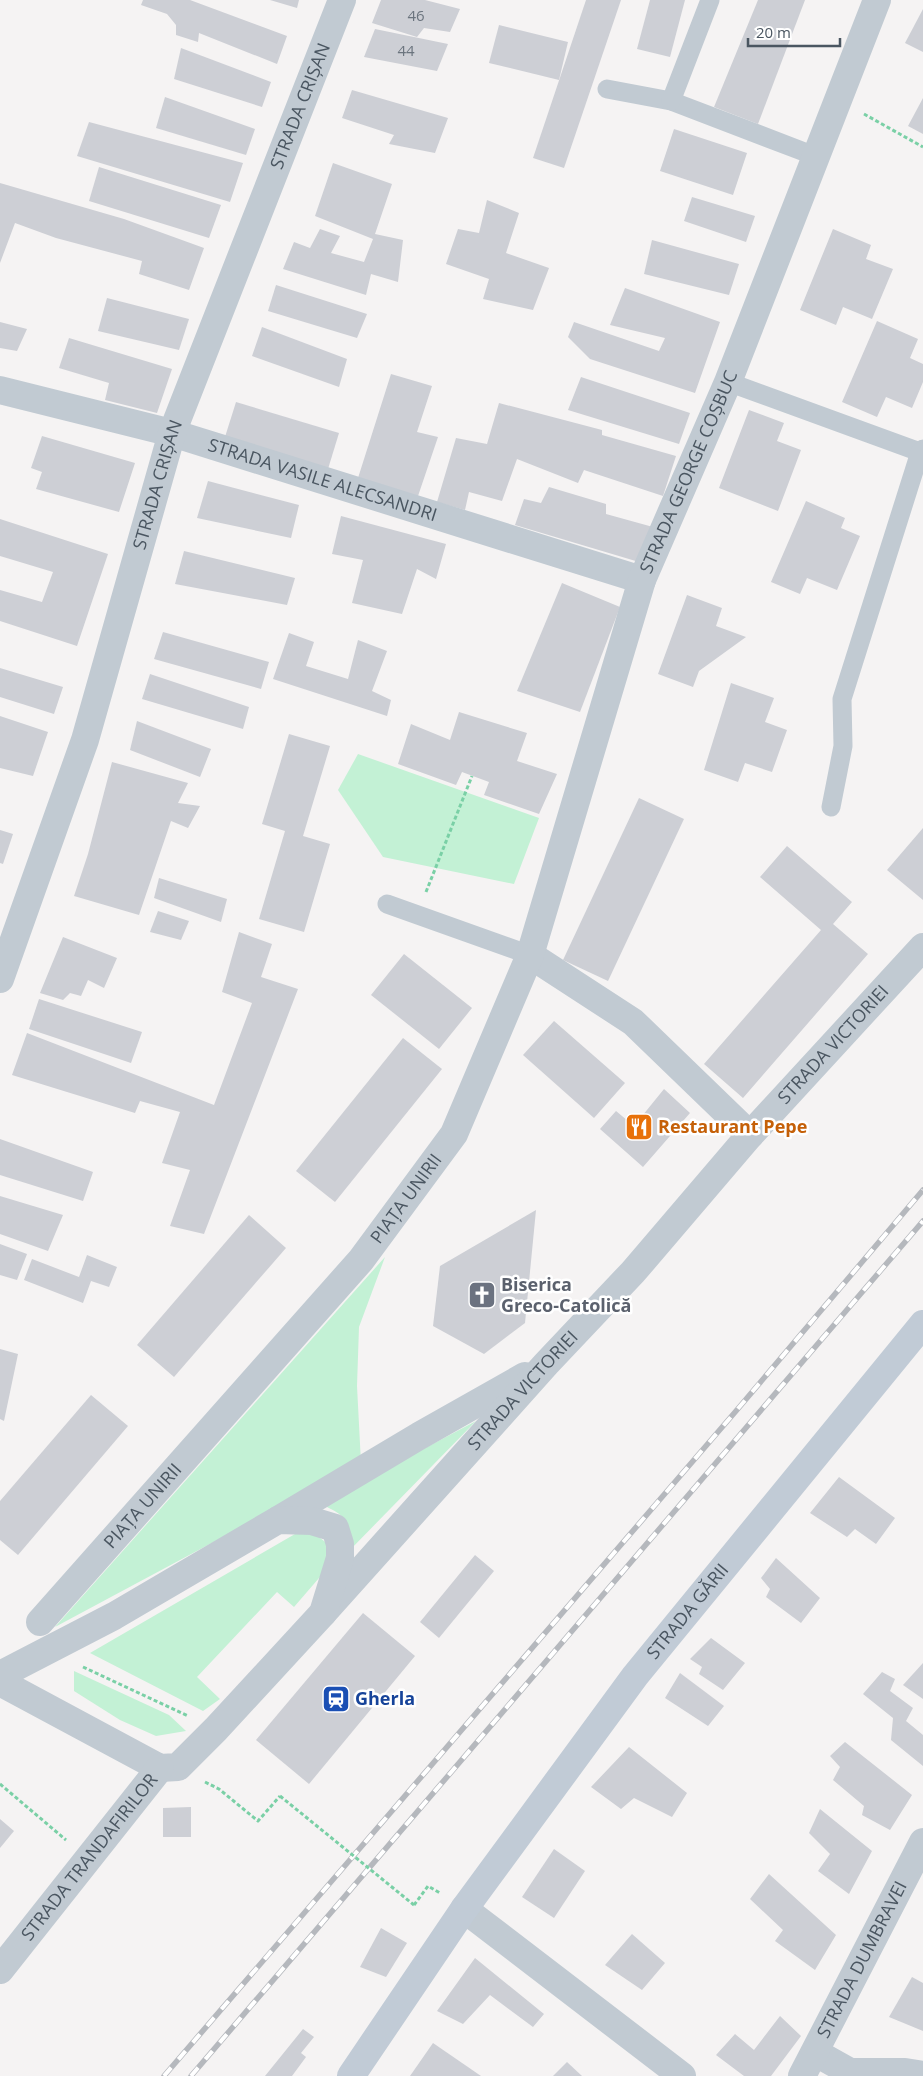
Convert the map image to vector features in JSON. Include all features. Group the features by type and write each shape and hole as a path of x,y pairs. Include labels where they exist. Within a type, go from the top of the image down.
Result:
{"street":[{"name":"STRADA CRIȘAN","path":"0,979 85,740 172,433 342,0"},
{"name":"STRADA GEORGE COȘBUC","path":"530,955 642,580 728,382 877,0"},
{"name":"STRADA VASILE ALECSANDRI","path":"0,390 172,433 642,580"},
{"name":"STRADA VICTORIEI","path":"216,1729 323,1613 546,1364 633,1272 750,1135 923,947"},
{"path":"530,955 633,1022 750,1135"},
{"name":"PIAȚA UNIRII","path":"40,1622 361,1260 454,1134 530,955"},
{"name":"STRADA GĂRII","path":"351,2076 464,1908 635,1676 923,1324"},
{"path":"0,1675 114,1616 419,1436 546,1364"},
{"path":"278,1520 312,1521 335,1528 340,1544 340,1558 323,1613"},
{"path":"0,1682 169,1767"},
{"name":"STRADA TRANDAFIRILOR","path":"0,1970 88,1859 169,1767 216,1729"},
{"name":"STRADA DUMBRAVEI","path":"802,2076 816,2053 891,1901 923,1842"},
{"path":"464,1908 682,2076"},
{"path":"816,2053 850,2072 905,2072 923,2075"}],"lane":[{"path":"671,101 710,0"},
{"path":"607,90 671,101 815,156"},
{"path":"728,382 921,450 842,699 843,746 831,807"},
{"path":"386,904 530,955"}],"path":[{"path":"838,99 923,148"},
{"path":"416,915 472,776"},
{"path":"48,1650 216,1729"},
{"path":"169,1767 219,1789 258,1821 280,1796 414,1905 428,1886"},
{"path":"0,1784 88,1859"}],"green space":[{"path":"358,754 539,818 514,884 383,857 338,790"},
{"path":"385,1257 359,1327 357,1386 361,1463 55,1627"},
{"path":"476,1421 348,1552 348,1533 345,1521 337,1513 320,1504"},
{"path":"314,1533 329,1545 332,1563 294,1607 277,1592 197,1677 220,1699 203,1711 90,1653 295,1534"},
{"path":"74,1671 169,1715 186,1731 156,1736 120,1720 74,1691"}],"building":[{"path":"143,0 190,0 287,36 277,64 199,33 198,42 176,35 176,25 167,14 141,5"},
{"path":"270,0 299,0 297,8"},
{"path":"381,0 425,0 460,9 450,32 424,28 417,37 372,23"},
{"path":"586,0 621,0 564,168 533,158"},
{"path":"650,0 685,0 670,57 637,49"},
{"path":"758,0 805,0 758,124 714,107"},
{"path":"923,9 923,52 905,43"},
{"path":"499,25 568,42 559,80 489,63"},
{"path":"375,29 448,44 437,71 364,57"},
{"path":"181,48 271,82 262,107 174,79"},
{"path":"352,90 448,118 435,153 389,144 394,135 342,118"},
{"path":"165,97 255,129 246,155 156,128"},
{"path":"923,98 923,134 908,126"},
{"path":"89,122 243,163 230,202 77,156"},
{"path":"674,129 747,153 733,195 660,171"},
{"path":"333,163 392,184 375,234 403,240 398,282 371,274 366,295 283,269 294,242 310,248 320,229 340,236 331,253 364,262 373,239 315,216"},
{"path":"99,167 221,205 209,238 89,201"},
{"path":"0,183 124,219 204,248 189,290 139,274 142,261 56,238 15,223 0,263"},
{"path":"692,197 755,216 746,242 684,221"},
{"path":"487,200 519,213 506,253 549,268 533,310 483,299 489,279 446,264 458,229 479,233"},
{"path":"833,229 871,245 866,259 893,269 872,319 843,307 836,325 800,310"},
{"path":"652,240 739,264 729,295 644,274"},
{"path":"276,285 367,314 357,338 268,311"},
{"path":"625,288 720,322 695,393 590,359 568,337 574,322 659,351 665,338 610,325"},
{"path":"107,298 189,319 179,350 98,331"},
{"path":"877,321 918,339 910,358 923,364 923,382 912,408 886,397 877,417 842,402"},
{"path":"0,322 27,329 17,351 0,348"},
{"path":"262,327 347,359 339,387 252,356"},
{"path":"69,338 172,369 157,413 105,400 109,383 59,368"},
{"path":"391,374 432,386 417,432 438,437 418,496 358,478"},
{"path":"581,377 690,413 679,444 568,410"},
{"path":"236,402 339,433 328,469 225,437"},
{"path":"499,403 602,430 602,435 676,456 663,496 584,470 578,483 517,459 502,501 469,492 465,510 437,502 456,438 487,444"},
{"path":"749,410 784,423 777,441 801,450 778,511 719,488"},
{"path":"42,436 135,463 119,512 36,489 42,472 31,468"},
{"path":"208,481 299,505 291,538 197,518"},
{"path":"549,487 606,504 606,514 653,527 639,562 515,525 524,499 541,503"},
{"path":"806,501 845,518 841,528 860,536 837,590 807,578 800,594 771,582"},
{"path":"341,516 446,544 436,579 417,569 402,614 352,603 363,560 332,554"},
{"path":"0,519 108,554 77,646 0,621 0,590 42,602 53,572 0,556"},
{"path":"184,551 295,578 287,605 175,584"},
{"path":"562,583 620,607 580,712 517,691"},
{"path":"687,595 722,608 716,626 746,637 699,671 693,687 658,674"},
{"path":"163,632 269,662 261,689 154,659"},
{"path":"289,633 314,642 306,666 348,679 358,640 387,651 372,691 391,700 387,716 273,679"},
{"path":"0,668 63,687 54,714 0,697"},
{"path":"150,674 249,707 243,729 142,699"},
{"path":"731,683 774,698 765,722 787,730 772,772 745,763 738,782 704,770"},
{"path":"459,712 527,733 517,761 557,774 539,814 484,795 489,782 462,772 456,785 398,764 411,724 450,740"},
{"path":"0,716 48,732 33,776 0,768"},
{"path":"137,721 211,749 200,777 130,750"},
{"path":"289,734 330,746 303,836 330,844 304,932 259,919 285,831 262,824"},
{"path":"112,762 188,783 178,803 200,806 188,828 171,821 139,915 74,896 88,854"},
{"path":"639,798 684,819 608,981 563,960"},
{"path":"923,828 923,900 887,870"},
{"path":"0,830 13,834 3,864 0,863"},
{"path":"787,846 852,902 833,924 868,954 743,1098 704,1064 821,930 760,877"},
{"path":"159,878 227,899 221,922 154,898"},
{"path":"158,911 189,921 181,940 150,932"},
{"path":"239,932 272,944 261,977 298,989 204,1234 170,1226 190,1170 162,1163 180,1112 140,1101 135,1113 12,1075 27,1033 214,1105 252,1003 222,992"},
{"path":"63,937 117,958 104,988 88,980 81,996 70,993 63,1000 40,993"},
{"path":"404,954 472,1008 439,1049 371,995"},
{"path":"39,999 142,1032 131,1063 29,1029"},
{"path":"554,1021 625,1083 594,1118 523,1055"},
{"path":"403,1038 442,1069 335,1202 296,1171"},
{"name":"Restaurant Pepe","path":"664,1089 690,1113 643,1167 600,1129 616,1111 634,1126"},
{"path":"0,1139 93,1172 83,1201 0,1175"},
{"path":"0,1196 63,1215 48,1251 0,1234"},
{"name":"Biserica Greco-Catolică","path":"536,1210 525,1323 484,1354 433,1326 440,1266"},
{"path":"249,1215 286,1248 174,1377 137,1345"},
{"path":"0,1244 27,1254 17,1280 0,1275"},
{"path":"87,1255 117,1267 109,1287 91,1281 83,1303 24,1280 32,1259 79,1277"},
{"path":"0,1349 18,1354 4,1421 0,1419"},
{"path":"91,1395 128,1426 18,1555 0,1540 0,1501"},
{"path":"839,1477 895,1518 876,1544 855,1529 847,1537 810,1513"},
{"path":"475,1555 494,1571 439,1638 420,1622"},
{"path":"776,1558 820,1598 801,1623 766,1597 770,1589 761,1578"},
{"name":"Gherla","path":"363,1613 415,1656 309,1784 256,1740"},
{"path":"711,1638 745,1663 723,1690 699,1674 702,1667 690,1659"},
{"path":"923,1663 923,1699 903,1685"},
{"path":"882,1672 895,1679 890,1691 913,1708 906,1721 923,1735 923,1766 891,1740 893,1718 863,1694"},
{"path":"680,1673 724,1706 708,1726 665,1698"},
{"path":"845,1742 912,1795 890,1830 862,1815 864,1806 833,1780 840,1767 830,1756"},
{"path":"629,1747 687,1793 672,1817 634,1798 621,1809 591,1787"},
{"path":"191,1807 191,1837 163,1837 163,1808"},
{"path":"820,1809 872,1851 849,1894 818,1871 830,1854 809,1833"},
{"path":"0,1819 14,1831 0,1848"},
{"path":"554,1849 585,1871 554,1918 522,1897"},
{"path":"769,1874 836,1935 815,1970 775,1941 783,1930 750,1899"},
{"path":"381,1928 407,1943 386,1977 360,1967"},
{"path":"632,1934 665,1963 642,1990 605,1965"},
{"path":"475,1958 544,2014 533,2027 490,1995 463,2024 437,2011"},
{"path":"912,1977 923,1983 923,2031 889,2017"},
{"path":"780,2016 801,2036 771,2076 744,2076 716,2055 735,2034 754,2050"},
{"path":"303,2029 314,2037 301,2053 306,2057 292,2076 265,2076"},
{"path":"433,2043 481,2076 410,2076"},
{"path":"567,2062 582,2076 553,2076"}],"railway":[{"path":"164,2076 736,1411 923,1190"},
{"path":"191,2076 923,1221"}],"place":[{"name":"Restaurant Pepe","path":"639,1127"},
{"name":"Biserica Greco-Catolică","path":"482,1295"},
{"name":"Gherla","path":"336,1699"}]}
